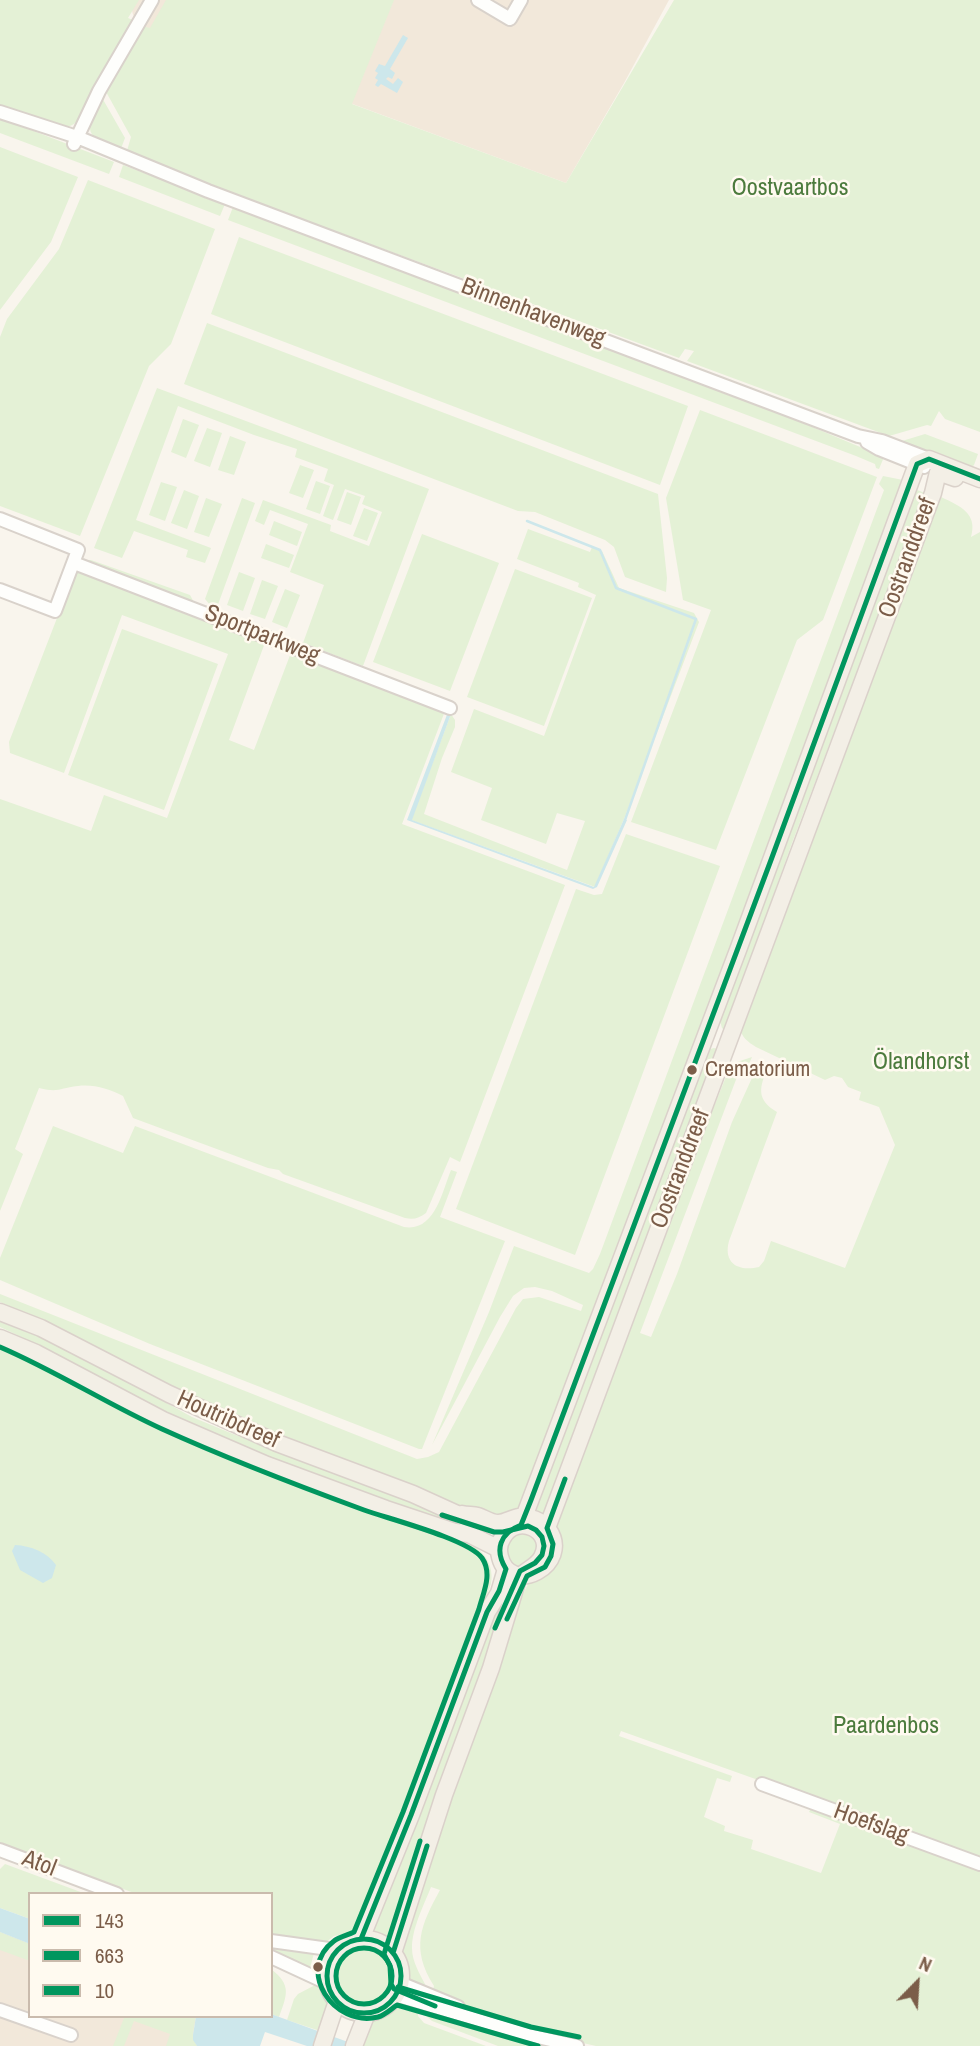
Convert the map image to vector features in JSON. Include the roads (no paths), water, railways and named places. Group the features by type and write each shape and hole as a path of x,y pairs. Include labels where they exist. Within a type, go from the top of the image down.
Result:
{"main road":[{"name":"Binnenhavenweg","path":"928,465 980,479"},
{"name":"Binnenhavenweg","path":"928,465 980,487"},
{"name":"Oostranddreef","path":"515,1524 928,465"},
{"name":"Oostranddreef","path":"547,1528 933,493 928,465"},
{"name":"Houtribdreef","path":"0,1312 41,1328 169,1394 265,1438 402,1489 489,1529 536,1519 547,1528"},
{"name":"Houtribdreef","path":"0,1338 36,1353 163,1420 256,1460 386,1509 455,1532 469,1534 499,1549"},
{"path":"487,1612 499,1593 518,1574 539,1562 545,1547 538,1530 515,1524 500,1541 499,1549 501,1560 518,1574"},
{"path":"518,1574 545,1567 553,1544 547,1528"},
{"path":"361,1939 487,1612 496,1578 490,1554 479,1544 455,1532"},
{"path":"393,1953 444,1795 510,1611 517,1602 518,1574"},
{"path":"361,1939 379,1942 393,1953 399,1964 398,1989 383,2007 367,2013 351,2010 337,2001 327,1983 328,1966 336,1950 352,1940 361,1939"},
{"path":"325,2040 337,2001"},
{"path":"354,2045 367,2013"}],"street":[{"path":"75,141 99,91 152,0"},
{"path":"478,0 510,19 521,0"},
{"name":"Binnenhavenweg","path":"0,113 858,436 882,441 928,465"},
{"path":"0,519 79,550 55,611 0,590"},
{"name":"Sportparkweg","path":"74,563 450,708"},
{"name":"Hoefslag","path":"762,1784 980,1864"},
{"name":"Atol","path":"0,1850 112,1892"},
{"path":"273,1941 336,1950"},
{"path":"273,1958 327,1983"},
{"path":"398,1989 465,2010 486,2022 577,2046"},
{"path":"0,2010 71,2035"}],"water":[{"path":"403,35 408,38 390,69 395,73 392,79 386,79 393,84 398,78 403,82 397,93 381,84 378,87 375,85 378,73 375,71 379,64 385,66"},
{"path":"448,712 451,714 412,820 594,887 624,819 627,820 597,887 593,889 407,820"},
{"path":"15,1545 33,1548 48,1557 56,1565 52,1578 43,1583 20,1570 12,1551"},
{"path":"0,1908 28,1918 28,1943 0,1932"},
{"path":"273,2015 359,2046 307,2046 265,2032 260,2046 197,2046 193,2035 196,2018 273,2018"}],"waterway":[{"path":"527,521 600,550 616,588 696,619 625,820"}],"place":[{"name":"Crematorium","path":"692,1070"}],"park label":[{"name":"Oostvaartbos","path":"790,189"},
{"name":"Ölandhorst","path":"921,1063"},
{"name":"Paardenbos","path":"886,1727"}]}
